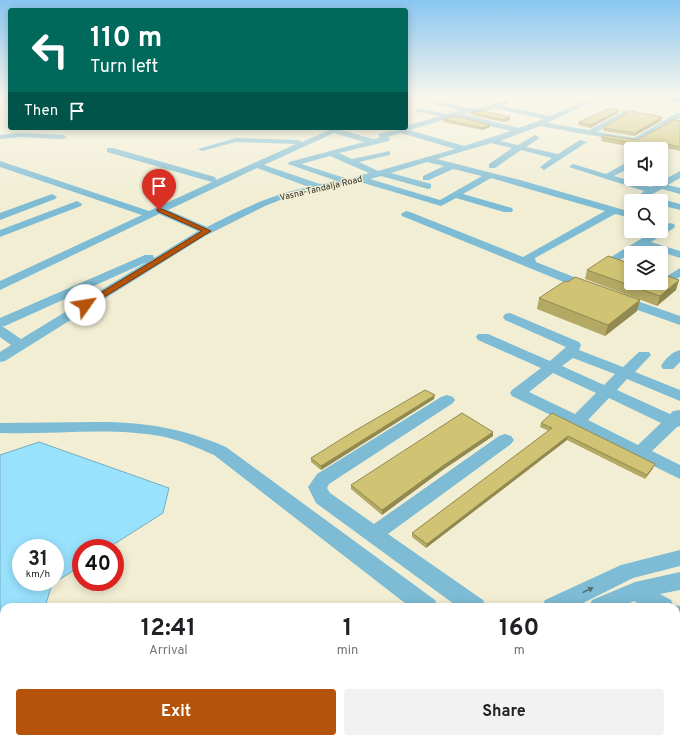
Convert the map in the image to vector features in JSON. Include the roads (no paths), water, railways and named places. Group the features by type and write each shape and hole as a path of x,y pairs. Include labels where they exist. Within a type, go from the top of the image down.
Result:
{"street":[{"path":"21,135 34,132"},
{"path":"0,282 212,179 328,132"},
{"path":"341,132 374,142"},
{"path":"356,137 367,132"},
{"path":"347,182 292,164 374,142 386,138 382,136 401,132"},
{"path":"406,132 464,149"},
{"name":"Vasna-Tandalja Road","path":"0,358 204,232 276,198 380,174 518,132"},
{"path":"582,132 636,141 652,132"},
{"path":"0,137 21,135 63,137"},
{"path":"360,179 441,203 491,170 518,148 535,137"},
{"path":"202,149 236,140 294,146 319,156"},
{"path":"491,141 559,157"},
{"path":"544,167 583,142"},
{"path":"0,282 159,210 294,146"},
{"path":"110,150 212,179"},
{"path":"331,153 380,174 427,182 452,166"},
{"path":"317,172 349,161 387,153"},
{"path":"428,160 452,166 491,170 624,213"},
{"path":"0,164 144,212"},
{"path":"256,165 320,187"},
{"path":"280,173 297,166"},
{"path":"572,167 607,177 657,188 680,191"},
{"path":"607,177 624,167"},
{"path":"646,194 680,174"},
{"path":"456,194 508,210"},
{"path":"0,208 48,195 0,217"},
{"path":"0,234 77,204"},
{"path":"668,204 680,208"},
{"path":"159,210 204,232"},
{"path":"531,264 528,259 532,254 614,210"},
{"path":"406,214 531,264 540,269 680,321"},
{"path":"612,260 670,226"},
{"path":"0,323 204,232"},
{"path":"642,242 680,255"},
{"path":"510,317 574,345 571,352 518,392 680,473"},
{"path":"0,330 20,345"},
{"path":"483,337 607,392 677,418 640,454"},
{"path":"571,352 680,396"},
{"path":"668,366 680,354"},
{"path":"577,421 644,355"},
{"path":"447,400 323,479 317,487 323,498 469,603"},
{"path":"0,439 8,428 115,426 157,430 193,440 220,451 422,603"},
{"path":"374,534 505,440"},
{"path":"562,603 628,572 680,558"},
{"path":"608,603 634,591 680,581"},
{"path":"634,591 656,603"}],"water":[{"path":"39,442 169,488 163,513 122,539 72,539 72,572 64,577 64,539 12,539 12,591 50,591 46,603 0,603 0,455"}]}
